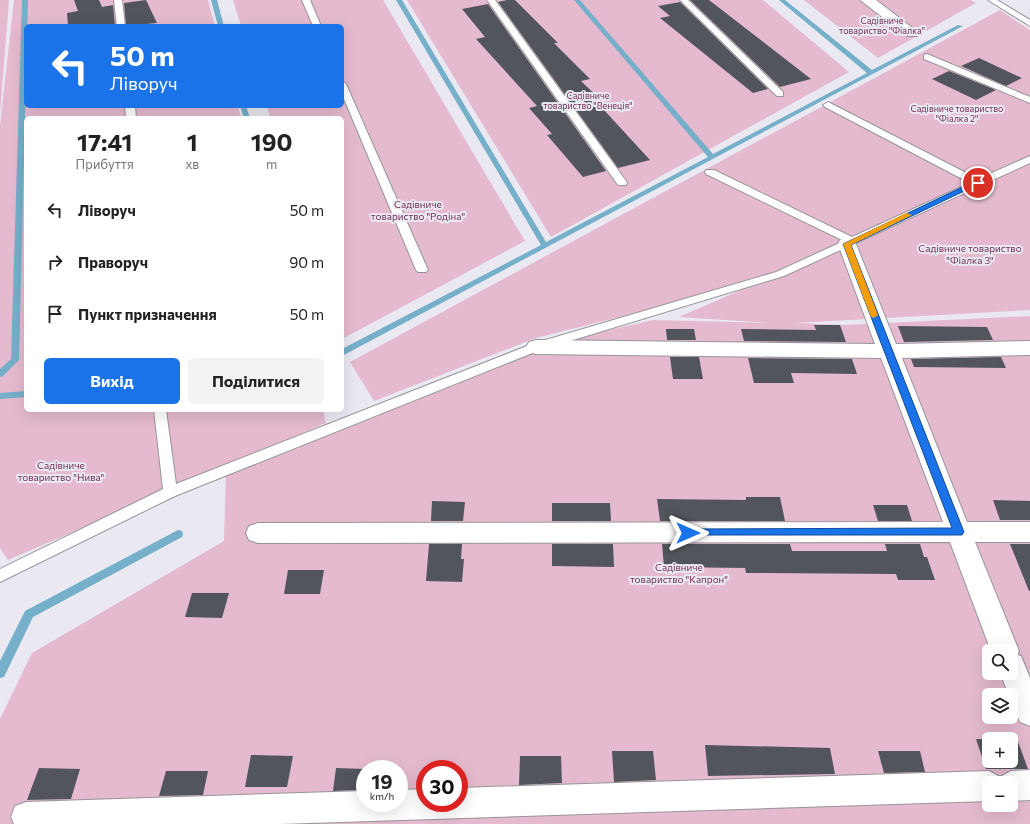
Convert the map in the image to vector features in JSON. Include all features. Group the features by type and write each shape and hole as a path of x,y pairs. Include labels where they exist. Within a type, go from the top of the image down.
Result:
{"street":[{"path":"868,0 912,33"},
{"path":"850,242 888,351 1003,644"},
{"path":"536,347 888,351 1030,348"},
{"path":"258,533 1030,532"},
{"path":"1017,680 1030,713"},
{"path":"1018,786 1030,785"},
{"path":"26,817 982,786"}],"lane":[{"path":"118,0 121,24"},
{"path":"306,0 316,24"},
{"path":"491,0 622,183"},
{"path":"684,0 780,94"},
{"path":"992,0 1030,24"},
{"path":"927,57 1030,100"},
{"path":"344,89 422,270"},
{"path":"828,105 978,183"},
{"path":"0,576 170,492 536,347 780,274 1030,159"},
{"path":"710,172 850,242"},
{"path":"160,412 170,492"}],"green space":[{"path":"0,0 9,0 0,114"},
{"name":"Садівниче товариство \"Нива\"","path":"14,0 208,0 214,24 24,24 24,108 238,108 240,116 24,116 24,412 323,412 326,423 8,560 0,548 0,125"},
{"name":"Садівниче товариство \"Родіна\"","path":"233,0 383,0 525,241 344,338 344,116 270,116 268,108 344,108 344,24 240,24"},
{"name":"Садівниче товариство \"Венеція\"","path":"407,0 763,0 849,72 551,237"},
{"name":"Садівниче товариство \"Фіалка\"","path":"804,0 971,0 976,3 878,58"},
{"name":"Садівниче товариство \"Фіалка 2\"","path":"1000,10 1030,30 1030,159 915,212 738,287 536,338 374,401 350,362"},
{"name":"Садівниче товариство \"Капрон\"","path":"1030,163 1030,310 795,323 843,325 1030,316 1030,824 0,824 0,719 32,653 224,541 226,470 536,347 653,320 770,323 679,317"}],"building":[{"path":"74,0 99,0 102,7 113,5 115,24 68,24 67,13 78,11"},
{"path":"146,0 157,23 126,24 124,3"},
{"path":"515,0 558,43 554,43 590,79 581,81 610,109 604,110 650,160 618,168 498,2"},
{"path":"690,0 709,0 811,79 780,87"},
{"path":"680,2 768,89 753,93 660,18 670,16 658,6"},
{"path":"488,4 606,171 583,177 547,135 552,134 529,108 537,106 476,39 485,37 462,9"},
{"path":"979,58 1022,78 1006,86 961,66"},
{"path":"949,71 996,90 976,100 932,79"},
{"path":"814,325 840,325 846,342 744,341 741,329 816,330"},
{"path":"898,326 987,327 993,340 904,342"},
{"path":"666,329 694,329 696,340 667,340"},
{"path":"670,357 699,357 703,379 673,379"},
{"path":"1001,357 1006,368 914,367 911,359"},
{"path":"748,358 852,359 857,374 791,373 794,383 754,383"},
{"path":"746,497 780,497 785,521 660,521 657,499 746,500"},
{"path":"993,500 1030,501 1030,520 1000,520"},
{"path":"432,501 465,502 463,521 431,521"},
{"path":"552,503 610,503 611,521 552,521"},
{"path":"873,505 907,505 912,521 878,521"},
{"path":"429,544 462,544 461,559 464,559 462,582 426,581"},
{"path":"552,544 613,544 614,567 552,566"},
{"path":"662,544 790,544 792,551 887,551 885,544 920,544 924,557 927,557 935,580 898,580 896,574 746,573 745,568 664,567"},
{"path":"1010,544 1030,544 1030,591 1029,591"},
{"path":"288,570 324,570 320,594 284,594"},
{"path":"192,593 229,593 222,618 185,617"},
{"path":"976,739 982,739 982,757"},
{"path":"1018,742 1028,769 986,768 1018,768"},
{"path":"705,745 830,748 835,774 708,776"},
{"path":"612,751 653,751 656,780 614,782"},
{"path":"878,751 920,751 925,772 884,773"},
{"path":"251,755 293,756 287,787 245,787"},
{"path":"520,756 561,756 562,783 519,785"},
{"path":"39,768 80,769 71,799 27,800"},
{"path":"336,768 356,769 356,790 333,791"},
{"path":"166,771 208,771 203,795 159,796"}],"waterway":[{"path":"24,24 25,0"},
{"path":"214,0 220,24"},
{"path":"399,0 545,246"},
{"path":"577,0 712,157"},
{"path":"782,0 871,73"},
{"path":"545,246 960,26"},
{"path":"0,374 15,360 24,36"},
{"path":"244,108 246,116"},
{"path":"344,352 545,246"},
{"path":"0,396 24,394"},
{"path":"0,673 29,614 178,534"}],"slow traffic":[{"path":"874,315 847,244 909,215"}],"route":[{"path":"688,533 959,532 847,244 978,183"}],"park label":[{"name":"Садівниче товариство \"Фіалка 3\"","path":"970,254"}]}
